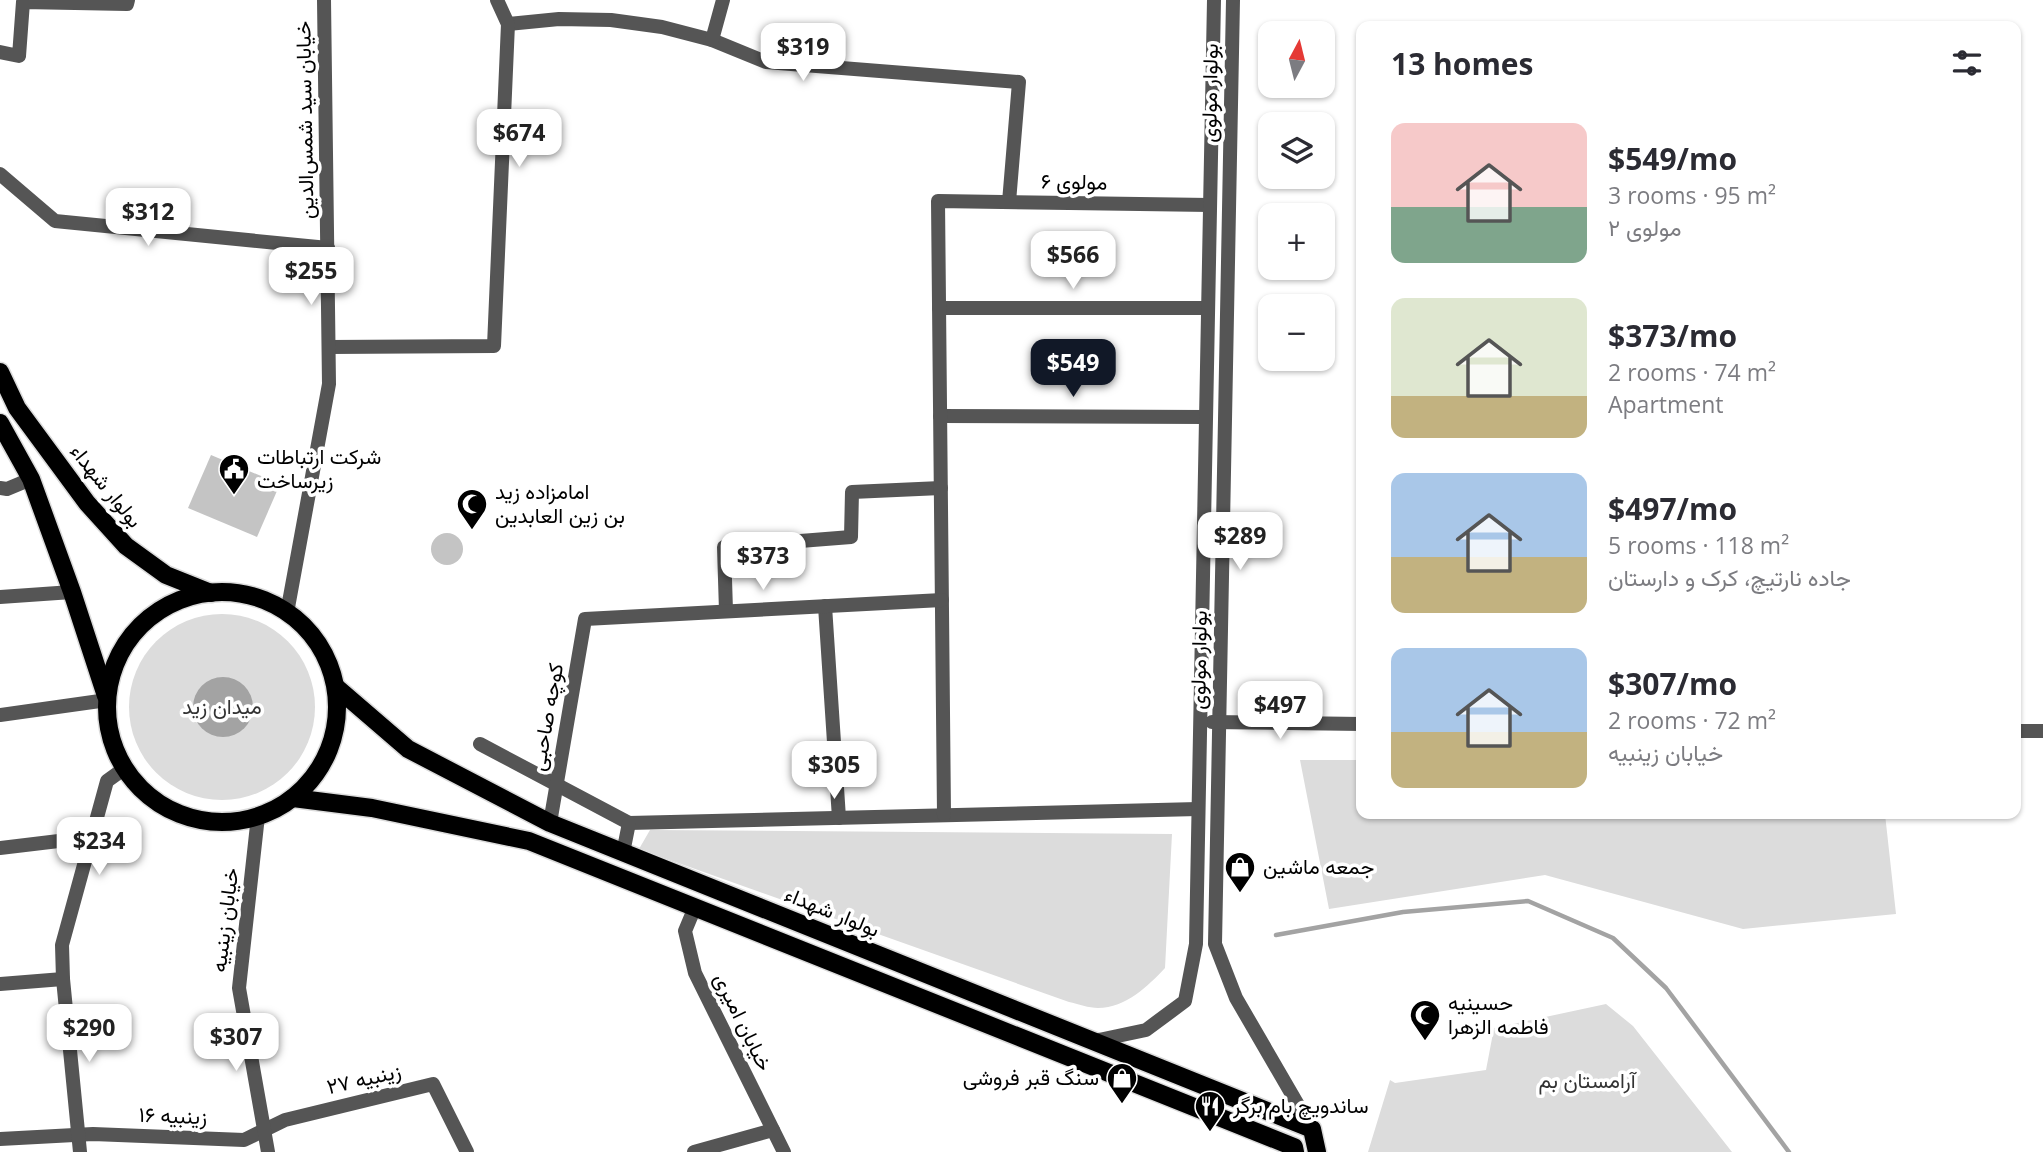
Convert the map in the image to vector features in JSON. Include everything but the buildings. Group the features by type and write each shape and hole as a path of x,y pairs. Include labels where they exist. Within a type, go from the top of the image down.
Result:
{"main road":[{"name":"بولوار شهداء","path":"0,372 17,408 87,503 126,546 166,575 211,593"},
{"path":"0,422 31,479 72,592 107,700 108,723 113,742 134,781 152,798 185,816 221,822 258,816 293,798 313,778 327,755 337,715 336,687 322,650 307,629 287,613 251,596 211,593 173,604 140,627 117,660 107,700"},
{"name":"بولوار شهداء","path":"336,687 408,749 550,823 1312,1129"},
{"path":"293,798 372,808 529,841 1294,1147 1295,1152"},
{"path":"897,988 905,966"},
{"path":"1312,1129 1317,1152"}],"street":[{"name":"خیابان سید شمس‌الدین","path":"287,613 329,384 324,0"},
{"path":"329,346 494,346 508,24 497,0"},
{"path":"712,40 723,0"},
{"name":"بولوار مولوی","path":"1094,1041 1146,1030 1185,1001 1196,944 1214,0"},
{"name":"بولوار مولوی","path":"1233,0 1215,944 1236,998 1312,1129"},
{"path":"0,52 19,56 23,2 128,2"},
{"path":"508,24 559,19 611,20 662,27 712,40 766,62 1019,82 1009,202"},
{"path":"1213,71 1232,71"},
{"path":"0,174 55,221 328,248"},
{"name":"مولوی ۶","path":"939,308 938,201 1210,205"},
{"path":"944,815 939,308 1208,308"},
{"path":"940,416 1206,417"},
{"path":"0,488 8,489 31,479"},
{"path":"941,488 852,492 851,537 723,547 726,611 942,600"},
{"path":"0,597 72,592"},
{"path":"825,606 839,818"},
{"name":"کوچه صاحبی","path":"550,823 585,619 726,611"},
{"path":"0,715 107,700"},
{"path":"1200,721 1356,724"},
{"path":"2021,731 2043,732"},
{"path":"481,744 629,823 1198,809"},
{"path":"80,1152 62,944 107,781 125,768"},
{"name":"خیابان زینبیه","path":"258,816 239,988 268,1152"},
{"path":"623,853 629,823"},
{"path":"0,848 92,837"},
{"name":"خیابان امیری","path":"695,907 685,931 695,973 784,1152"},
{"path":"1196,944 1215,944"},
{"path":"0,984 63,979"},
{"name":"زینبیه ۲۷","path":"264,1130 285,1120 433,1084 467,1152"},
{"name":"زینبیه ۱۶","path":"0,1139 93,1134 244,1140 264,1130"},
{"path":"694,1152 773,1130"}],"green space":[{"name":"میدان زید","path":"222,614 240,615 258,621 274,629 288,641 300,655 308,671 314,689 314,725 308,743 300,759 288,773 274,785 258,793 240,799 222,800 204,799 186,793 170,785 156,773 144,759 136,743 130,725 129,707 130,689 136,671 144,655 156,641 170,629 186,621 204,615"},
{"path":"1300,760 1356,760 1356,819 1886,819 1896,914 1743,929 1545,875 1329,909"},
{"path":"650,830 1172,834 1165,968 1144,989 1127,1000 1108,1007 1087,1007 639,849"},
{"name":"آرامستان بم","path":"1606,1004 1633,1026 1732,1152 1368,1152 1390,1080 1395,1083 1486,1070 1494,1028"}],"shaded area":[{"path":"223,677 240,682 248,690 253,707 248,724 240,732 223,737 206,732 198,724 193,707 198,690 206,682"}],"waterway":[{"path":"1276,935 1403,912 1528,901 1613,938 1666,988 1789,1152"}],"place":[{"name":"شرکت ارتباطات زیرساخت","path":"234,496"},
{"name":"امامزاده زید بن زین العابدین","path":"472,531"},
{"name":"جمعه ماشین","path":"1240,894"},
{"name":"حسینیه فاطمه الزهرا","path":"1425,1042"},
{"name":"سنگ قبر فروشی","path":"1122,1105"},
{"name":"ساندویچ بام برگر","path":"1210,1133"}]}
